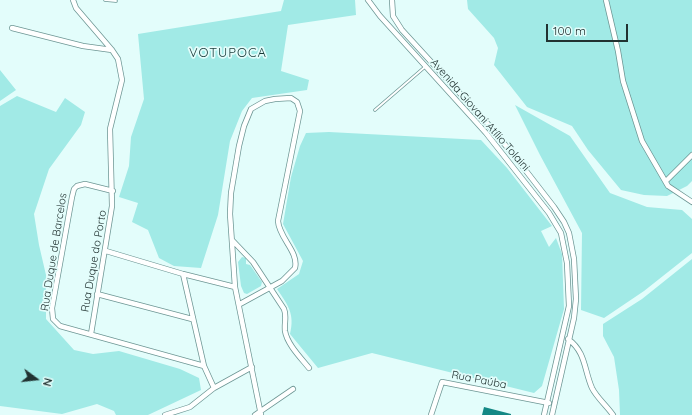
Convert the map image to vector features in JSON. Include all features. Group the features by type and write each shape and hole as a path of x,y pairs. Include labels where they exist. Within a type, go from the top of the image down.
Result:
{"street":[{"name":"Rua Duque do Porto","path":"73,0 83,17 118,59 122,80 110,129 113,191 106,251 97,294 91,334"},
{"name":"Avenida Giovani Atílio Tolaini","path":"368,0 380,16 486,133 548,213 561,233 567,263 569,306 544,415"},
{"name":"Avenida Giovani Atílio Tolaini","path":"392,0 393,16 402,30 487,123 564,222 572,245 576,285 574,318 568,339 552,415"},
{"path":"606,0 618,51 623,81 642,141 671,189 692,202"},
{"path":"12,28 83,46 112,50"},
{"path":"240,304 293,272 296,264 295,257 281,234 278,221 300,111 297,102 291,98 265,101 251,109 244,126 233,171 230,214 235,287 240,304 261,413"},
{"path":"666,181 692,155"},
{"name":"Rua Duque de Barcelos","path":"91,334 56,323 53,319 52,308 68,213 74,189 80,184 85,184 113,191"},
{"path":"232,240 253,262 286,313 285,330 288,339 309,368"},
{"path":"106,251 183,274 235,287"},
{"path":"183,274 192,319 204,366 214,388"},
{"path":"97,294 192,319"},
{"path":"91,334 204,366"},
{"path":"568,339 576,344 583,355 592,388 613,415"},
{"path":"166,415 190,406 214,388 252,367"},
{"name":"Rua Paúba","path":"431,415 442,382 547,402"},
{"path":"255,415 261,413 293,389"},
{"path":"547,402 554,404"}],"lane":[{"path":"105,0 116,2"},
{"path":"375,110 426,66"}],"shaded area":[{"path":"284,0 355,0 356,15 288,25 281,71 309,80 307,90 252,98 242,111 230,141 218,215 201,268 174,266 159,258 148,230 132,222 138,203 119,197 129,166 131,137 144,99 138,34 281,11"},
{"path":"467,0 692,0 692,181 687,186 667,196 644,195 621,190 588,150 572,126 527,107 494,65 498,48 494,38 468,9"},
{"path":"0,70 16,90 0,101"},
{"path":"17,96 56,112 65,98 85,112 81,125 49,169 34,214 46,275 46,319 74,350 93,354 119,351 180,369 199,378 201,390 148,415 116,415 114,411 97,404 62,414 0,406 0,106"},
{"path":"515,105 570,136 610,193 647,207 682,210 692,219 692,253 644,291 604,318 581,310 582,233"},
{"path":"329,132 481,140 507,168 552,226 541,231 549,247 556,238 562,254 564,309 542,386 534,393 372,353 318,368 290,334 292,321 290,310 277,289 299,274 303,261 283,224 291,177 300,146 306,133"},
{"path":"242,257 246,258 246,264 250,265 262,282 261,286 247,294 244,293 241,286 238,262"},
{"path":"692,259 692,415 620,415 619,390 614,357 603,336 603,324 642,299"}],"building":[{"path":"484,407 511,414 511,415 482,415"}],"district":[{"name":"VOTUPOCA","path":"228,53"}]}
